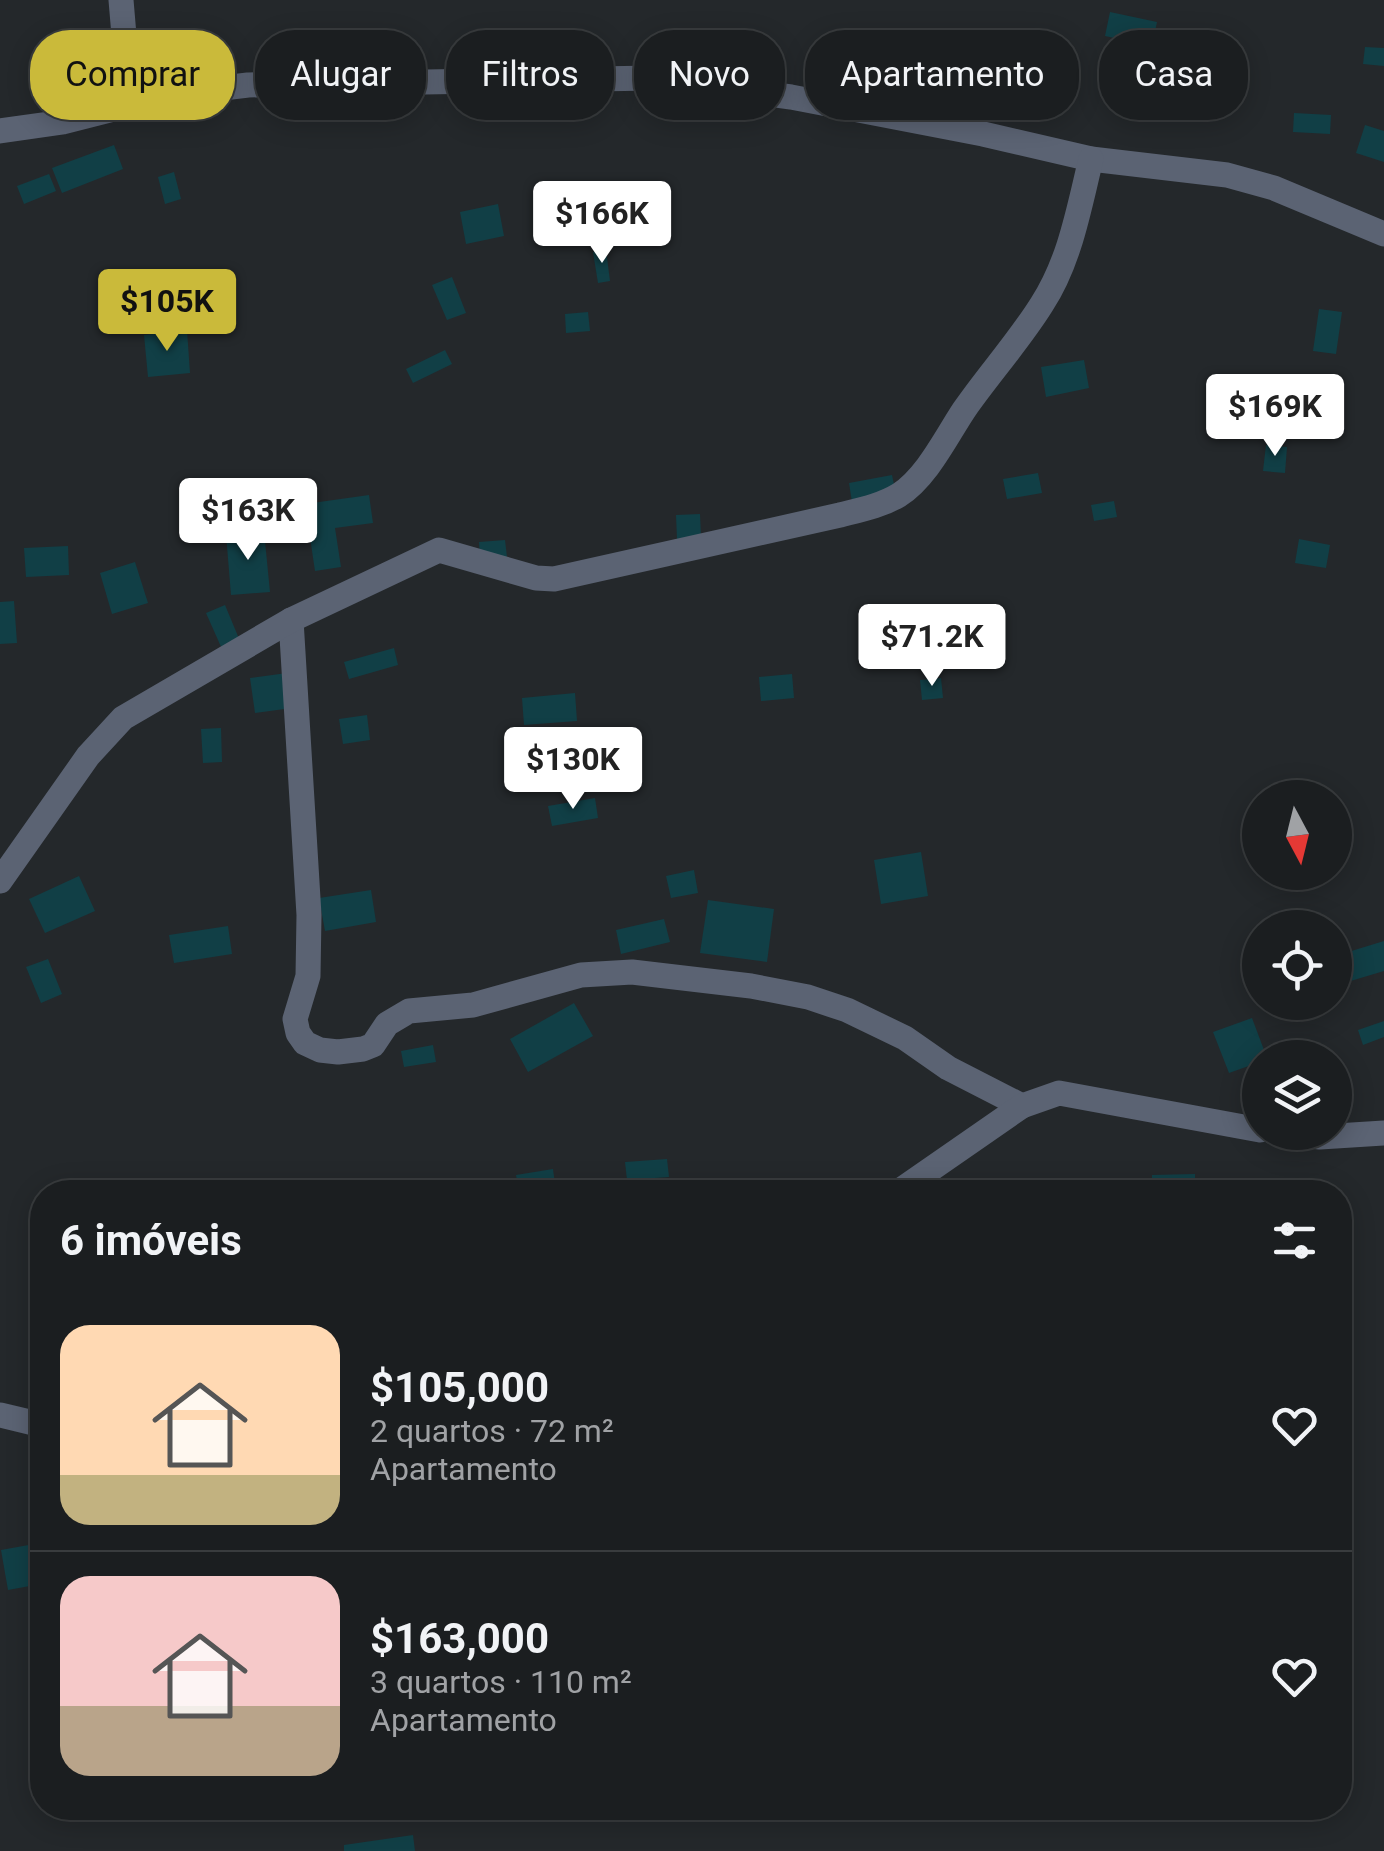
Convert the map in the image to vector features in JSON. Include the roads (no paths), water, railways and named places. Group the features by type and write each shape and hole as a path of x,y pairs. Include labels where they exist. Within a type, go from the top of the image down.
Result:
{"street":[{"path":"121,0 124,30"},
{"path":"235,87 653,78 791,96 1091,159 1226,175 1274,188 1384,234"},
{"path":"0,131 71,120"},
{"path":"0,881 88,756 122,718 291,620 438,550 536,578 554,579 877,506 902,493 928,464 1044,302 1076,221 1091,159"},
{"path":"291,620 310,914 308,976 295,1018 298,1034 305,1043 338,1052 363,1049 374,1045 387,1024 409,1010 473,1006 581,975 650,974 789,993 847,1010 905,1038 948,1068 1022,1106"},
{"path":"915,1180 1022,1106 1060,1093 1242,1127"},
{"path":"1352,1135 1384,1133"},
{"path":"3,1419 30,1422"}]}
